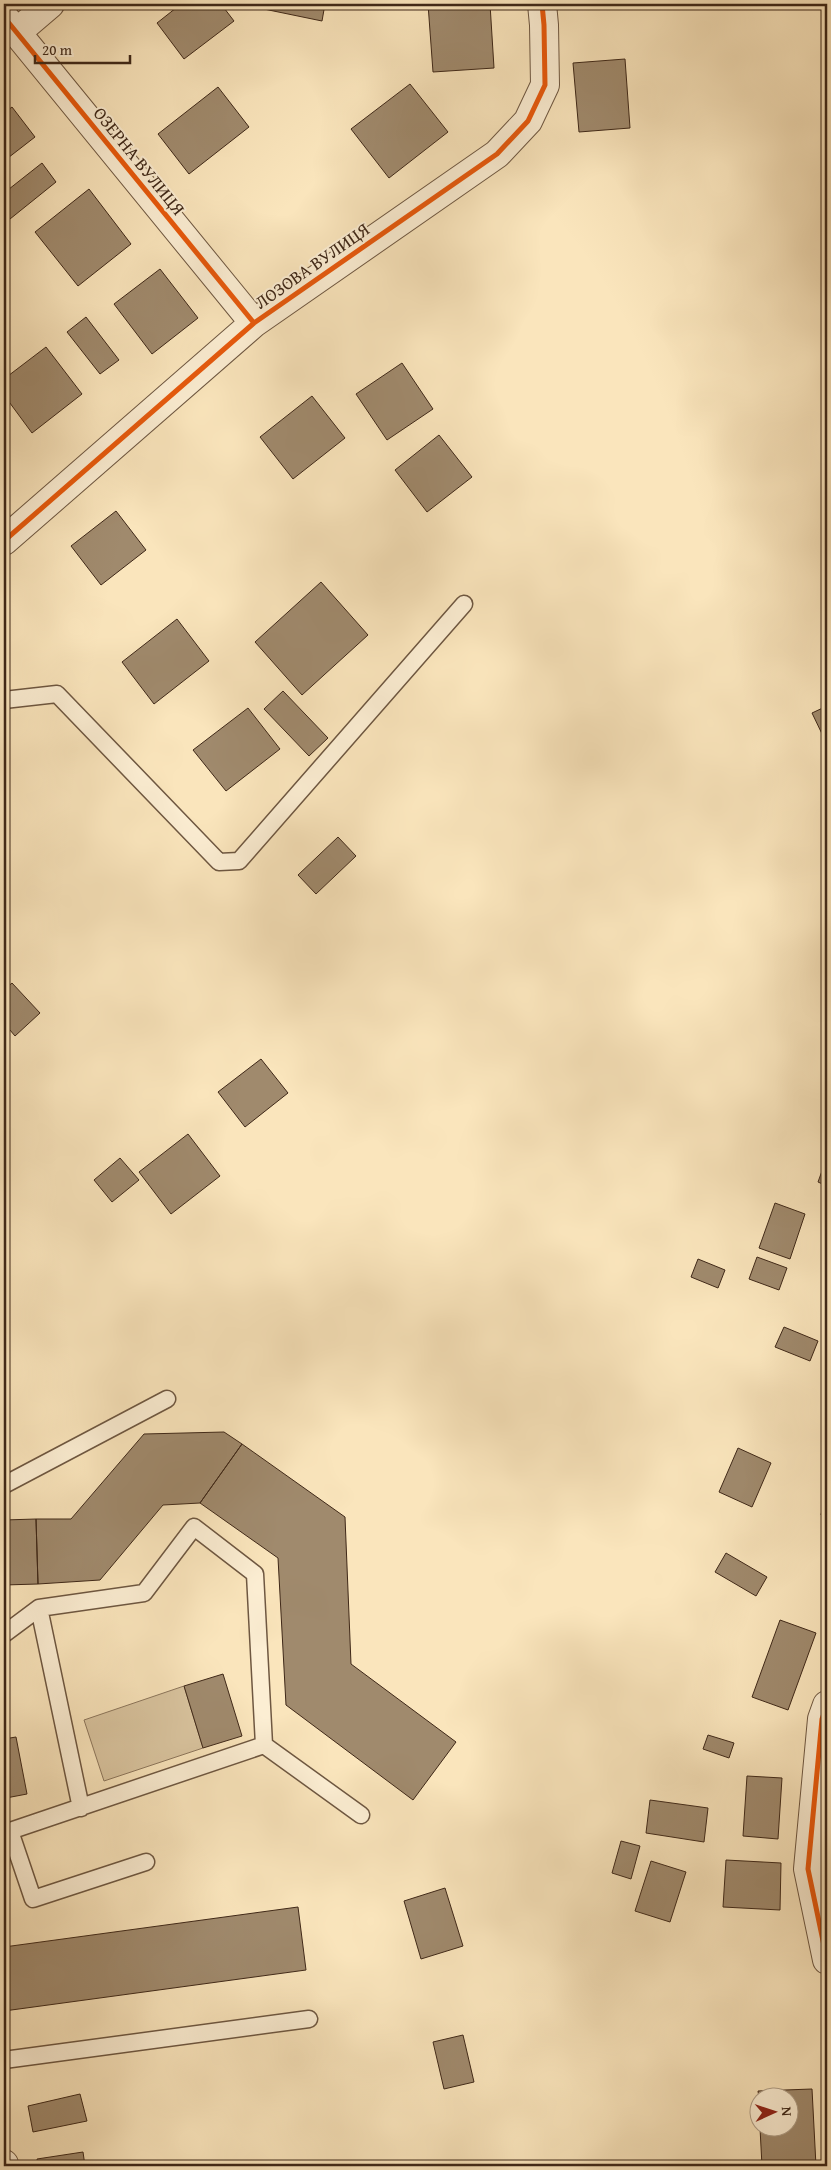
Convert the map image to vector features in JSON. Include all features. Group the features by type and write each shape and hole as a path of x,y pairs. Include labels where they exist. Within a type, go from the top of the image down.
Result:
{"street":[{"path":"10,25 50,4"},
{"name":"ЛОЗОВА ВУЛИЦЯ","path":"4,541 254,323 497,154 528,121 545,85 542,4"},
{"name":"ОЗЕРНА ВУЛИЦЯ","path":"10,25 254,323"},
{"path":"827,1705 822,1719 808,1869 827,1960"}],"lane":[{"path":"4,700 57,694 219,862 239,861 464,604"},
{"path":"4,1485 167,1399"},
{"path":"4,1634 39,1608 144,1593 194,1527 256,1574 264,1745"},
{"path":"39,1608 81,1808"},
{"path":"146,1862 33,1900 10,1832 264,1745"},
{"path":"264,1745 361,1815"},
{"path":"4,2060 309,2019"}],"shaded area":[{"path":"184,1686 203,1748 104,1781 84,1720"}],"building":[{"path":"181,4 221,4 234,21 184,59 157,23"},
{"path":"260,4 325,4 322,21 259,8"},
{"path":"428,4 490,4 494,68 433,72"},
{"path":"625,59 630,128 579,132 573,63"},
{"path":"410,84 448,132 389,178 351,129"},
{"path":"218,87 249,127 189,174 158,134"},
{"path":"12,107 35,137 4,161 4,113"},
{"path":"42,163 56,182 10,219 4,211 4,193"},
{"path":"89,189 131,244 78,286 35,232"},
{"path":"160,269 198,318 152,354 114,304"},
{"path":"86,317 119,360 100,374 67,332"},
{"path":"46,347 82,394 32,433 4,395 4,379"},
{"path":"402,363 433,409 387,440 356,394"},
{"path":"312,396 345,438 293,479 260,437"},
{"path":"439,435 472,477 427,512 395,470"},
{"path":"116,511 146,550 101,585 71,546"},
{"path":"321,582 368,635 302,695 255,642"},
{"path":"177,619 209,661 154,704 122,662"},
{"path":"283,691 328,738 309,756 264,709"},
{"path":"827,706 827,736 824,738 812,713"},
{"path":"248,708 280,749 226,791 193,750"},
{"path":"338,837 356,856 316,894 298,875"},
{"path":"12,983 40,1013 15,1036 4,1023 4,990"},
{"path":"261,1059 288,1093 245,1127 218,1092"},
{"path":"188,1134 220,1176 171,1214 139,1172"},
{"path":"827,1157 827,1186 818,1182"},
{"path":"120,1158 139,1180 112,1202 94,1180"},
{"path":"775,1203 805,1214 790,1259 759,1248"},
{"path":"757,1257 787,1268 779,1290 749,1279"},
{"path":"698,1259 725,1270 718,1288 691,1277"},
{"path":"784,1327 818,1341 810,1361 775,1347"},
{"path":"224,1432 242,1444 200,1503 163,1505 100,1580 38,1584 36,1519 71,1519 144,1434"},
{"path":"242,1444 345,1517 351,1664 456,1742 413,1800 286,1705 278,1558 200,1503"},
{"path":"738,1448 771,1463 752,1507 719,1492"},
{"path":"827,1483 827,1516 821,1515"},
{"path":"36,1519 38,1584 4,1585 4,1520"},
{"path":"726,1553 767,1577 756,1596 715,1572"},
{"path":"780,1620 816,1633 788,1710 752,1697"},
{"path":"223,1674 242,1736 203,1748 184,1686"},
{"path":"708,1735 734,1743 729,1758 703,1749"},
{"path":"16,1737 27,1794 4,1800 4,1739"},
{"path":"747,1776 782,1778 778,1839 743,1836"},
{"path":"650,1800 708,1808 704,1842 646,1833"},
{"path":"621,1841 640,1846 631,1879 612,1873"},
{"path":"726,1860 781,1863 780,1910 723,1907"},
{"path":"651,1861 686,1872 670,1922 635,1911"},
{"path":"445,1888 463,1946 421,1959 404,1901"},
{"path":"298,1907 306,1970 4,2011 4,1947"},
{"path":"463,2035 474,2082 444,2089 433,2042"},
{"path":"812,2089 816,2166 762,2166 761,2138 798,2138 798,2090"},
{"path":"80,2094 87,2121 33,2132 28,2106"},
{"path":"83,2152 85,2166 38,2166 37,2159"}],"cycle path":[{"path":"4,541 254,323 497,154 528,121 545,85 542,4"},
{"path":"4,17 254,323"},
{"path":"827,1705 822,1719 808,1869 827,1960"}]}
